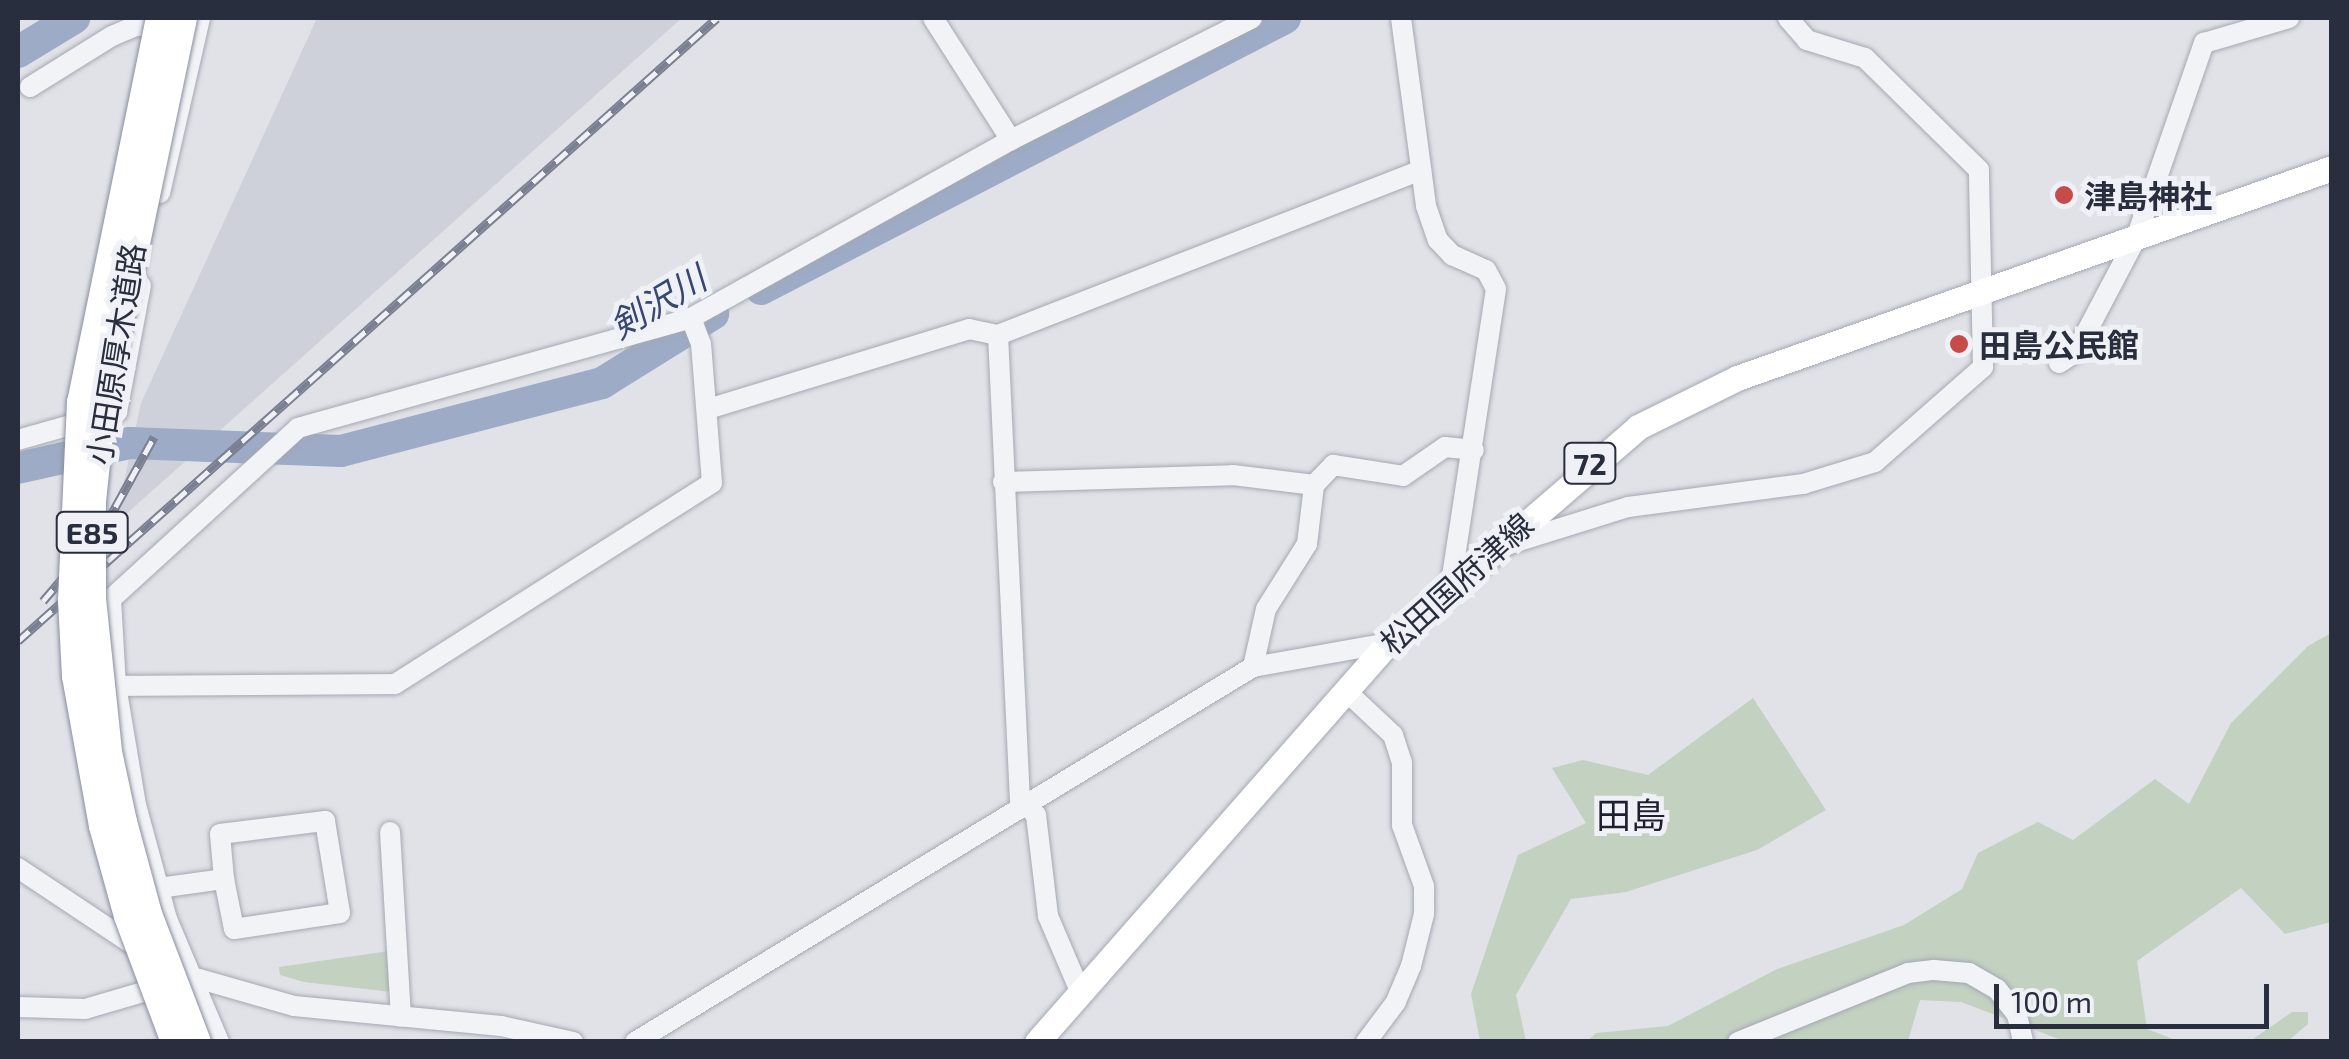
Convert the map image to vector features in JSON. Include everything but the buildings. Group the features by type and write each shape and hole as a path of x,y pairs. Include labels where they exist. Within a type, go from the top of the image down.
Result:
{"highway":[{"name":"小田原厚木道路","path":"160,18 81,402 72,600 79,696 103,826 128,916 175,1042"},
{"name":"小田原厚木道路","path":"193,20 102,405 92,501 92,598 108,752 123,822 148,914 197,1042"}],"main road":[{"name":"松田国府津線","path":"1038,1042 1388,643 1490,550 1626,436 1690,397 2332,168"}],"street":[{"path":"933,18 1012,140"},
{"path":"219,1042 189,978 159,888 116,686 112,599 298,428 691,319 1012,140 1252,18"},
{"path":"1401,18 1421,170 1438,240 1452,255 1486,270 1496,289 1450,588"},
{"path":"1490,550 1628,507 1803,484 1875,462 1982,367 1980,170 1864,58 1807,40 1788,18"},
{"path":"2059,363 2076,352 2136,238 2204,43 2289,18"},
{"path":"18,440 117,412 193,20 135,26 30,86"},
{"path":"708,410 969,329 998,335 1421,170"},
{"path":"116,686 395,684 712,483 702,344 691,319"},
{"path":"998,335 1020,798 1036,814 1048,916 1080,991"},
{"path":"1253,667 1266,609 1307,544 1314,485 1334,464 1403,476 1445,447 1474,450"},
{"path":"1003,482 1233,475 1314,485"},
{"path":"636,1042 1253,667 1388,643"},
{"path":"1345,690 1393,734 1402,762 1402,825 1424,886 1424,914 1411,966 1396,1002 1366,1042"},
{"path":"325,821 340,913 234,930 224,879 220,834 325,821"},
{"path":"390,832 401,1016"},
{"path":"18,868 189,978 294,1006 501,1026 573,1042"},
{"path":"159,888 224,879"},
{"path":"1738,1042 1908,973 1952,970 1997,989 2017,1015 2023,1042"},
{"path":"18,1008 85,1008 189,978"}],"shaded area":[{"path":"317,18 682,18 115,524 141,403"}],"green space":[{"path":"2331,633 2331,922 2285,934 2241,888 2137,961 2147,1029 2178,1041 2064,1041 1961,1002 1920,1000 1908,1041 1586,1042 1596,1033 1668,1026 1777,969 1904,925 1962,889 1978,853 2038,822 2073,840 2155,779 2189,804 2231,723 2308,646"},
{"path":"1753,698 1826,810 1757,850 1626,892 1571,899 1516,995 1526,1041 1480,1041 1471,994 1518,855 1586,823 1552,768 1583,760 1648,775"},
{"path":"389,951 392,992 304,982 280,975 279,967"},
{"path":"2292,1012 2308,1012 2308,1024 2288,1041 2250,1041"}],"waterway":[{"path":"18,52 74,18"},
{"name":"剣沢川","path":"761,289 1285,18"},
{"name":"剣沢川","path":"18,468 130,443 341,451 602,383 713,314"}],"railway":[{"path":"18,641 717,18"},
{"path":"43,601 101,533 154,437"}],"place":[{"name":"津島神社","path":"2064,195"},
{"name":"田島公民館","path":"1959,344"}],"district":[{"name":"田島","path":"1631,814"}]}
